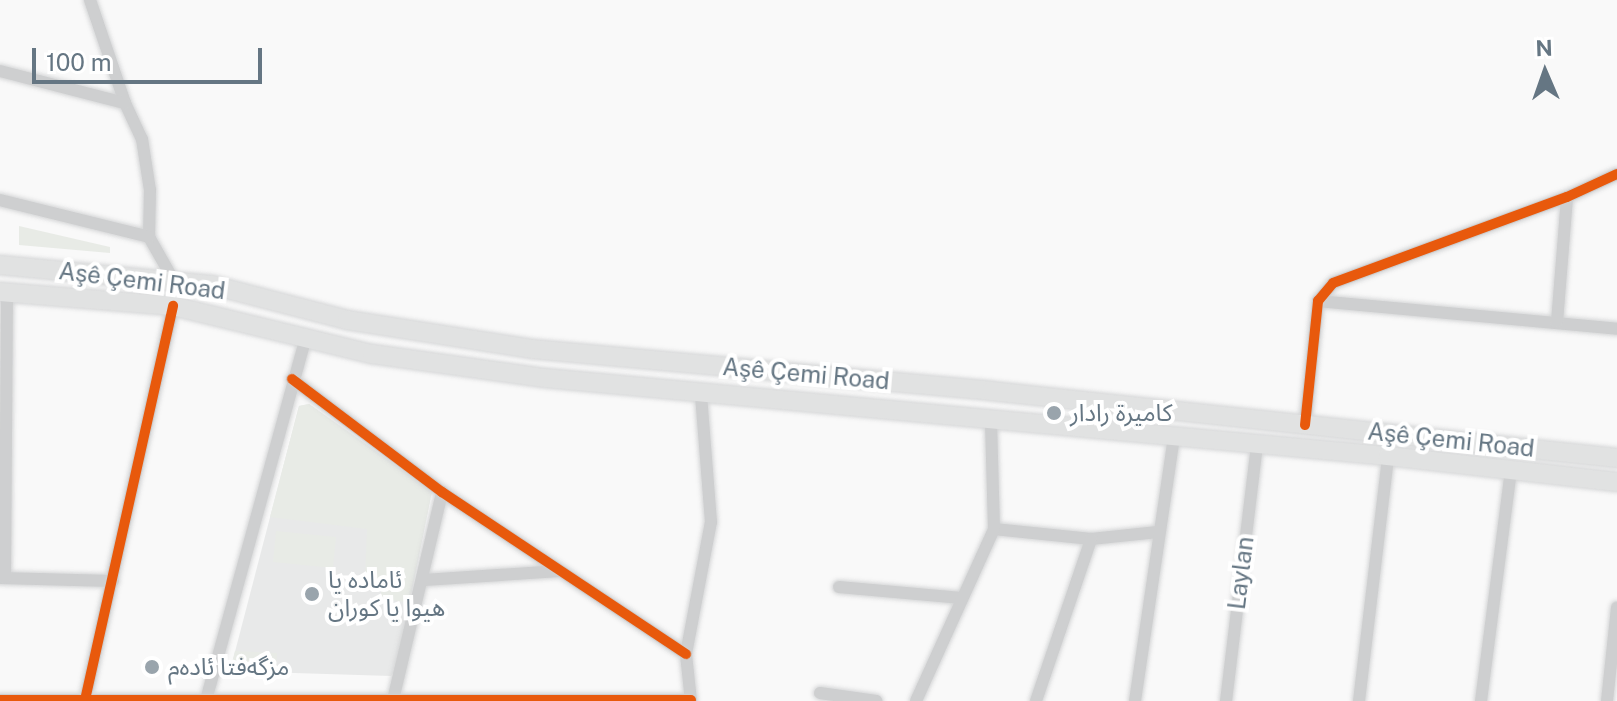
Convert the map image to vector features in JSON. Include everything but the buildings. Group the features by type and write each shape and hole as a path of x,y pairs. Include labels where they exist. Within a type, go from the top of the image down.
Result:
{"main road":[{"name":"Aşê Çemi Road","path":"0,265 212,285 347,320 532,349 991,391 1617,458"},
{"name":"Aşê Çemi Road","path":"4,292 173,306 372,354 545,378 1388,456 1617,482"}],"street":[{"path":"90,0 125,103 142,139 148,168 149,237 174,281"},
{"path":"0,71 125,103"},
{"path":"1305,425 1318,301 1340,279 1567,197 1617,174"},
{"path":"1557,322 1567,197"},
{"path":"0,200 149,237"},
{"path":"4,292 3,578 113,581"},
{"path":"1318,301 1617,329"},
{"path":"85,700 173,306"},
{"path":"206,700 306,337"},
{"path":"292,379 442,492 686,654"},
{"path":"0,700 691,700 686,654 711,522 701,394"},
{"path":"916,701 994,529 991,420"},
{"path":"1135,701 1174,436"},
{"name":"Laylan","path":"1226,701 1257,445"},
{"path":"1359,701 1388,456"},
{"path":"1481,701 1511,471"},
{"path":"393,700 424,580 442,492"},
{"path":"994,529 1091,539 1158,532"},
{"path":"1036,701 1091,539"},
{"path":"424,580 560,571"},
{"path":"839,587 962,598"},
{"path":"1607,701 1617,609"},
{"path":"820,693 876,701"}],"shaded area":[{"path":"19,226 110,247 110,253 19,245"},
{"path":"309,404 432,491 396,670 391,676 230,671 299,406"},
{"path":"309,404 432,491 409,603 381,598 381,579 365,578 367,529 270,517 299,406"},
{"path":"276,531 336,537 333,568 273,562"},
{"path":"235,651 277,653 276,672 230,671"}],"cycle path":[{"path":"1305,425 1318,301 1333,283 1567,197 1617,174"},
{"path":"85,700 173,306"},
{"path":"292,379 442,492 686,654"},
{"path":"0,700 691,700"}],"place":[{"name":"كاميرة رادار","path":"1054,413"},
{"name":"ئاماده یا هیوا یا کوران","path":"312,594"},
{"name":"مزگەفتا ئادەم","path":"152,667"}]}
